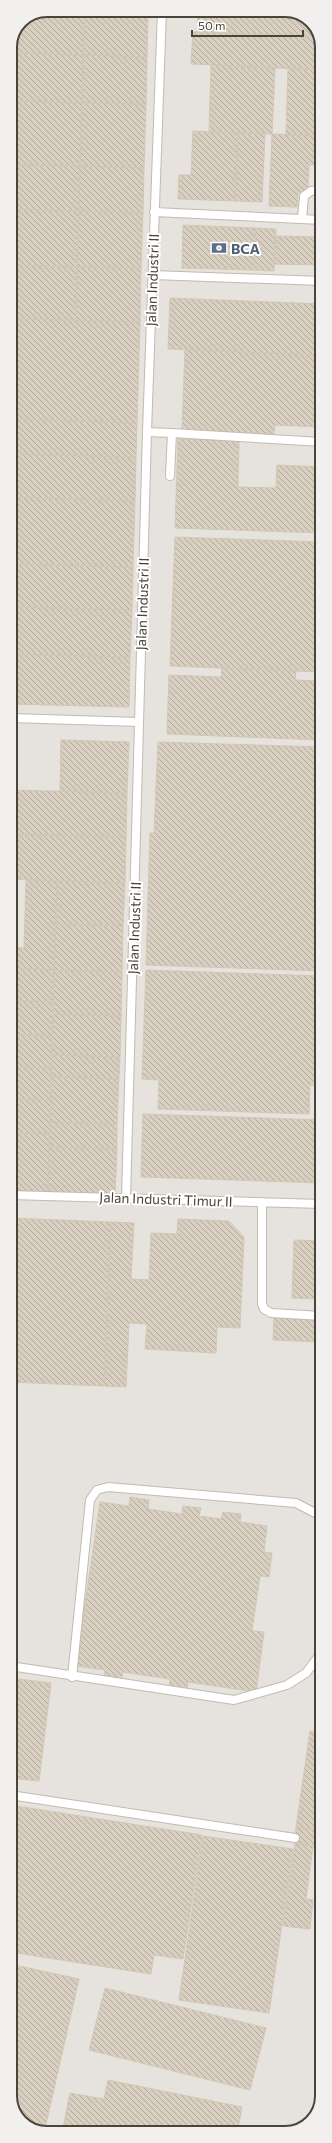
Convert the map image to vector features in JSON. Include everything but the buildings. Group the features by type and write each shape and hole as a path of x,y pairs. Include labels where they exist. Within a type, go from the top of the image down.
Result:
{"lane":[{"name":"Jalan Industri II","path":"126,1198 147,432 162,17"},
{"path":"302,219 304,196 311,191 315,191"},
{"path":"154,212 315,220"},
{"path":"152,275 315,281"},
{"path":"147,432 315,442"},
{"path":"170,476 172,433"},
{"path":"17,718 139,722"},
{"name":"Jalan Industri Timur II","path":"17,1195 315,1204"},
{"path":"262,1202 262,1304 264,1309 271,1313 315,1316"},
{"path":"72,1677 90,1500 97,1490 108,1487 296,1503 315,1513"},
{"path":"17,1667 72,1677 234,1700 287,1685 306,1673 315,1661"},
{"path":"17,1796 295,1838"}],"shaded area":[{"path":"287,17 302,22 310,30 315,43 315,2096 313,2108 308,2116 298,2123 289,2126 45,2126 29,2120 20,2109 17,2100 17,47 19,35 22,30 30,22 41,18"}],"place":[{"name":"BCA","path":"219,248"}]}
